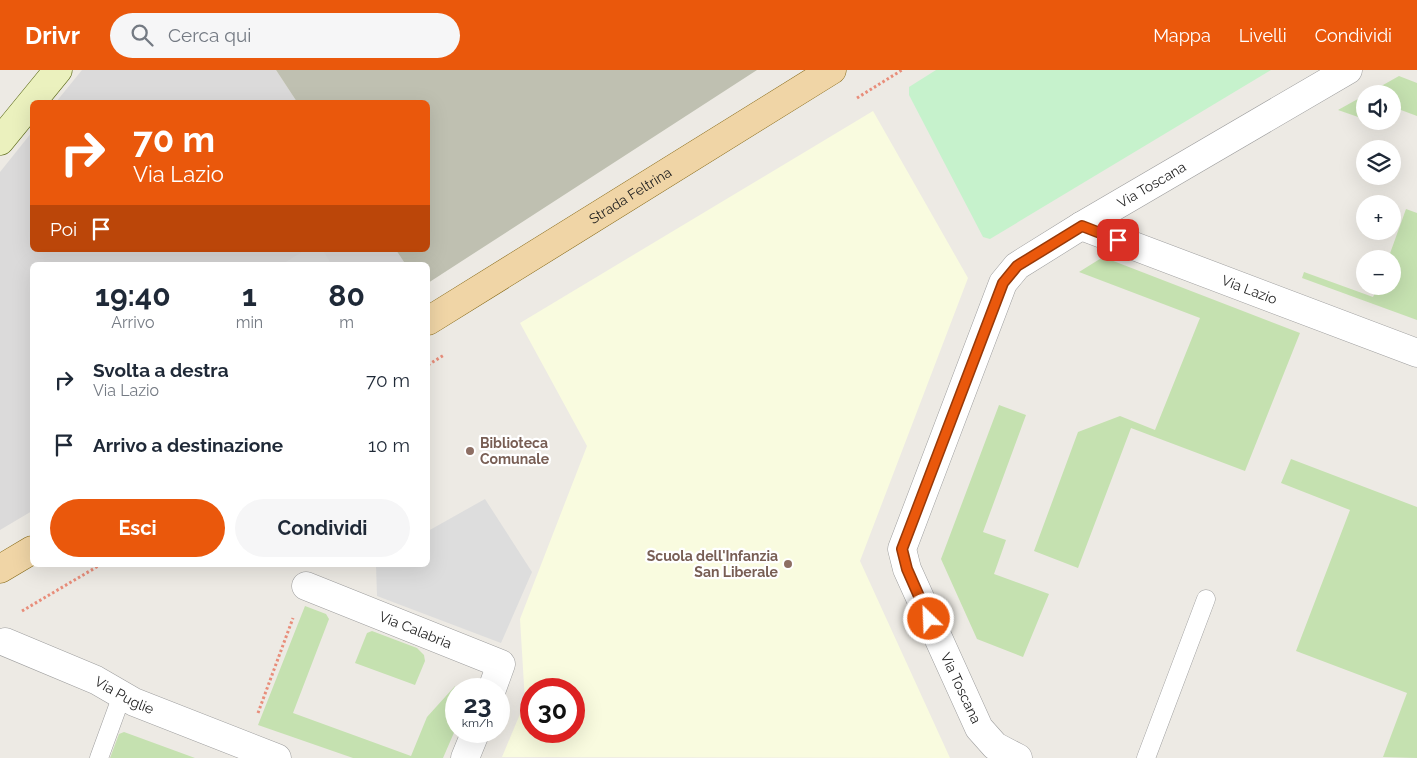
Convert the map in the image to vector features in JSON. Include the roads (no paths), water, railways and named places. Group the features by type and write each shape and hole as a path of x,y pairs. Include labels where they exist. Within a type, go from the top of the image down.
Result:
{"main road":[{"path":"33,100 58,70"},
{"name":"Strada Feltrina","path":"430,320 832,70"},
{"path":"0,141 30,104"},
{"path":"0,569 30,551"}],"street":[{"name":"Via Toscana","path":"1018,758 995,746 979,728 907,569 902,549 1003,283 1017,266 1348,70"},
{"name":"Via Lazio","path":"1082,226 1417,353"},
{"name":"Via Calabria","path":"306,586 501,664 496,678"},
{"name":"Via Puglie","path":"5,642 96,680 134,702 243,752 277,758"},
{"path":"465,758 471,743"}],"lane":[{"path":"1146,758 1206,600"},
{"path":"98,758 122,695"}],"place":[{"name":"Biblioteca Comunale","path":"470,451"},
{"name":"Scuola dell'Infanzia San Liberale","path":"788,564"}]}
